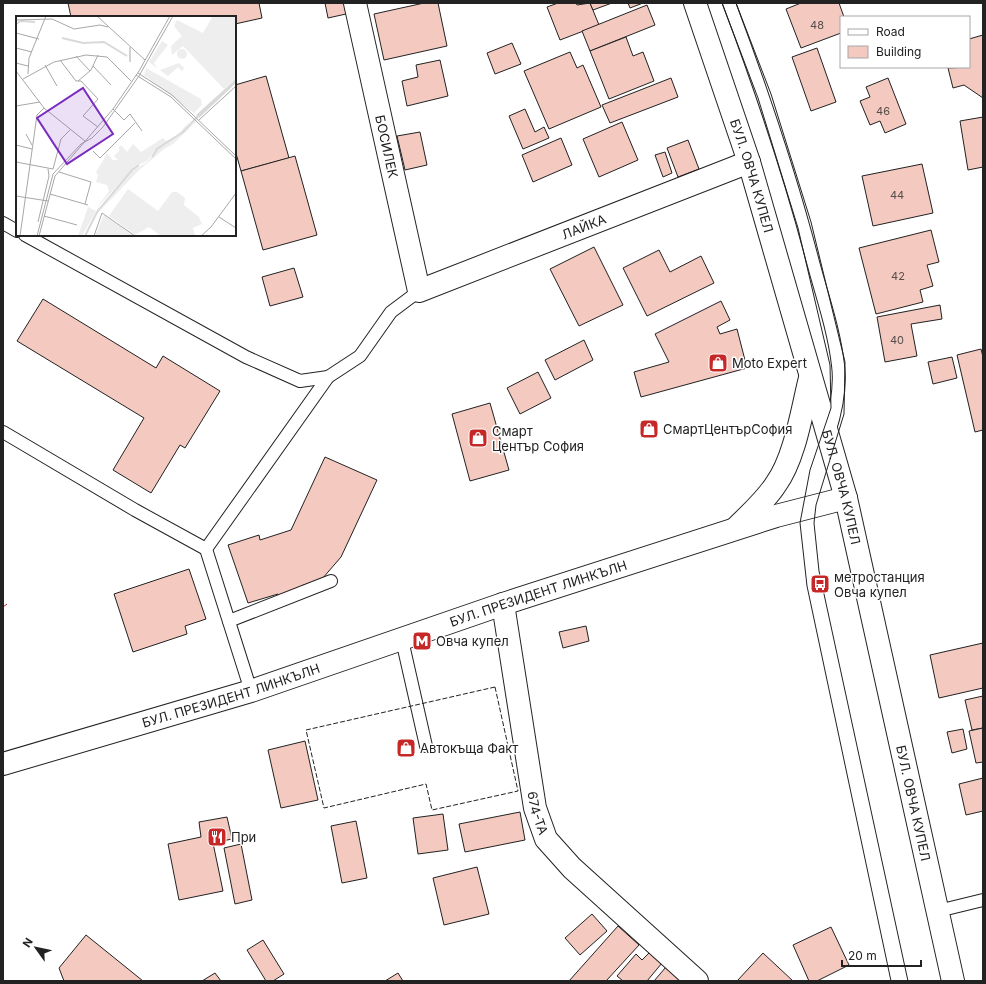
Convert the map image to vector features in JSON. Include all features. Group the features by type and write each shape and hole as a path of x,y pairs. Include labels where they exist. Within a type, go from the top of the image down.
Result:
{"street":[{"name":"БОСИЛЕК","path":"355,3 419,291"},
{"name":"БУЛ. ОВЧА КУПЕЛ","path":"695,3 749,162 810,378 829,436 846,498 953,981"},
{"name":"ЛАЙКА","path":"419,291 749,162"},
{"path":"733,531 776,485 783,473 789,460 810,378"},
{"name":"БУЛ. ПРЕЗИДЕНТ ЛИНКЪЛН","path":"3,764 251,692 502,604 776,516 846,498"},
{"name":"674-ТА","path":"502,604 535,808 546,839 572,868 697,981"}],"lane":[{"path":"729,3 748,53 794,191 830,324 839,366 837,407 829,436"},
{"path":"3,223 16,230"},
{"path":"27,236 246,357 300,381 328,378"},
{"path":"206,549 328,378 360,356 391,312 419,291"},
{"path":"3,432 135,510 206,549 251,692"},
{"path":"229,621 331,581"},
{"path":"402,640 426,746"},
{"path":"938,911 983,900"}],"building":[{"path":"68,3 259,3 262,18 236,24 236,16 71,16"},
{"path":"325,3 344,3 346,14 328,18"},
{"path":"424,3 438,3 447,46 384,60 374,14"},
{"path":"558,3 576,3 577,5 590,3 599,25 560,40 547,7"},
{"path":"590,3 612,3 593,10"},
{"path":"628,3 643,3 630,8"},
{"path":"801,3 839,3 844,16 840,16 840,33 801,48 786,9"},
{"path":"647,5 655,25 590,51 582,31"},
{"path":"983,35 983,98 964,85 953,88 948,68 970,68 970,39"},
{"path":"626,37 633,56 643,52 654,81 609,99 590,51"},
{"path":"512,43 521,64 495,74 487,53"},
{"path":"817,48 836,102 811,111 792,57"},
{"path":"570,52 577,68 583,65 601,107 549,129 524,71"},
{"path":"440,60 448,96 407,106 402,81 418,77 416,65"},
{"path":"266,76 289,158 241,171 236,154 236,85"},
{"path":"671,78 678,97 610,123 602,105"},
{"path":"888,78 906,124 885,133 880,121 870,125 860,101 870,97 866,87"},
{"path":"525,109 535,132 544,127 549,138 523,149 509,116"},
{"path":"983,117 983,167 968,170 960,121"},
{"path":"622,122 638,160 599,177 583,139"},
{"path":"420,132 427,165 405,170 397,136"},
{"path":"561,138 572,165 533,182 522,155"},
{"path":"688,140 699,169 678,177 667,148"},
{"path":"665,152 672,173 663,177 655,155"},
{"path":"295,156 317,235 263,250 241,171"},
{"path":"922,164 933,213 873,226 862,176"},
{"path":"931,230 939,262 927,265 933,286 920,290 923,302 876,314 859,248"},
{"path":"594,247 623,305 579,326 550,269"},
{"path":"659,250 670,272 701,256 714,283 647,316 623,268"},
{"path":"294,268 303,297 270,306 262,277"},
{"path":"43,299 156,368 163,356 220,391 185,448 180,445 151,493 113,470 144,418 17,341"},
{"path":"721,301 730,320 717,327 720,334 737,329 747,368 641,397 634,372 669,362 655,334"},
{"path":"940,305 942,319 911,324 917,356 885,362 877,317"},
{"path":"584,340 593,360 555,380 545,360"},
{"path":"981,349 983,357 983,430 975,432 957,355"},
{"path":"952,357 957,378 933,384 928,362"},
{"path":"538,372 551,398 520,414 507,388"},
{"path":"490,403 509,470 470,481 452,414"},
{"path":"325,457 377,480 341,557 322,579 301,586 302,590 279,598 278,594 248,603 228,545 259,535 260,540 291,530"},
{"path":"189,569 206,619 185,626 187,634 133,652 114,594"},
{"path":"586,626 589,641 563,648 559,632"},
{"path":"983,643 983,688 939,698 930,655"},
{"path":"983,696 983,728 972,730 965,700"},
{"path":"983,728 983,762 976,763 969,731"},
{"path":"963,729 967,749 952,753 947,732"},
{"path":"305,741 318,800 281,808 268,750"},
{"path":"983,778 983,811 966,815 959,784"},
{"path":"520,812 525,840 465,852 459,824"},
{"path":"443,814 448,850 418,854 413,818"},
{"path":"227,817 232,839 213,843 223,891 179,900 168,844 201,837 199,822"},
{"path":"356,821 367,878 342,883 331,826"},
{"path":"241,844 252,900 235,904 224,848"},
{"path":"477,867 489,914 444,925 433,878"},
{"path":"592,914 607,931 580,955 565,938"},
{"path":"618,926 639,945 606,981 569,981"},
{"path":"831,927 849,965 817,981 809,981 793,945"},
{"path":"86,935 143,981 64,981 59,968"},
{"path":"263,940 284,974 273,981 266,981 247,950"},
{"path":"650,952 662,963 647,981 623,981 617,976 636,954 642,960"},
{"path":"763,953 793,981 737,981"},
{"path":"666,967 682,981 654,981"},
{"path":"215,973 221,981 202,981"},
{"path":"398,973 403,981 385,981"}],"tram line":[{"path":"722,3 758,98 798,228 830,365 831,408 810,470 800,523 807,586 891,981"},
{"path":"736,3 771,94 811,222 845,362 844,414 816,505 814,523 819,571 908,981"}],"fence":[{"path":"495,687 518,791 432,810 426,784 324,808 306,730 495,687"}],"power":[{"path":"3,607 7,604"}],"place":[{"name":"Moto Expert","path":"718,363"},
{"name":"СмартЦентърСофия","path":"649,429"},
{"name":"Смарт Център София","path":"478,438"},
{"name":"метростанция Овча купел","path":"820,584"},
{"name":"Овча купел","path":"422,641"},
{"name":"Автокъща Факт","path":"406,748"},
{"name":"При","path":"217,837"}]}
